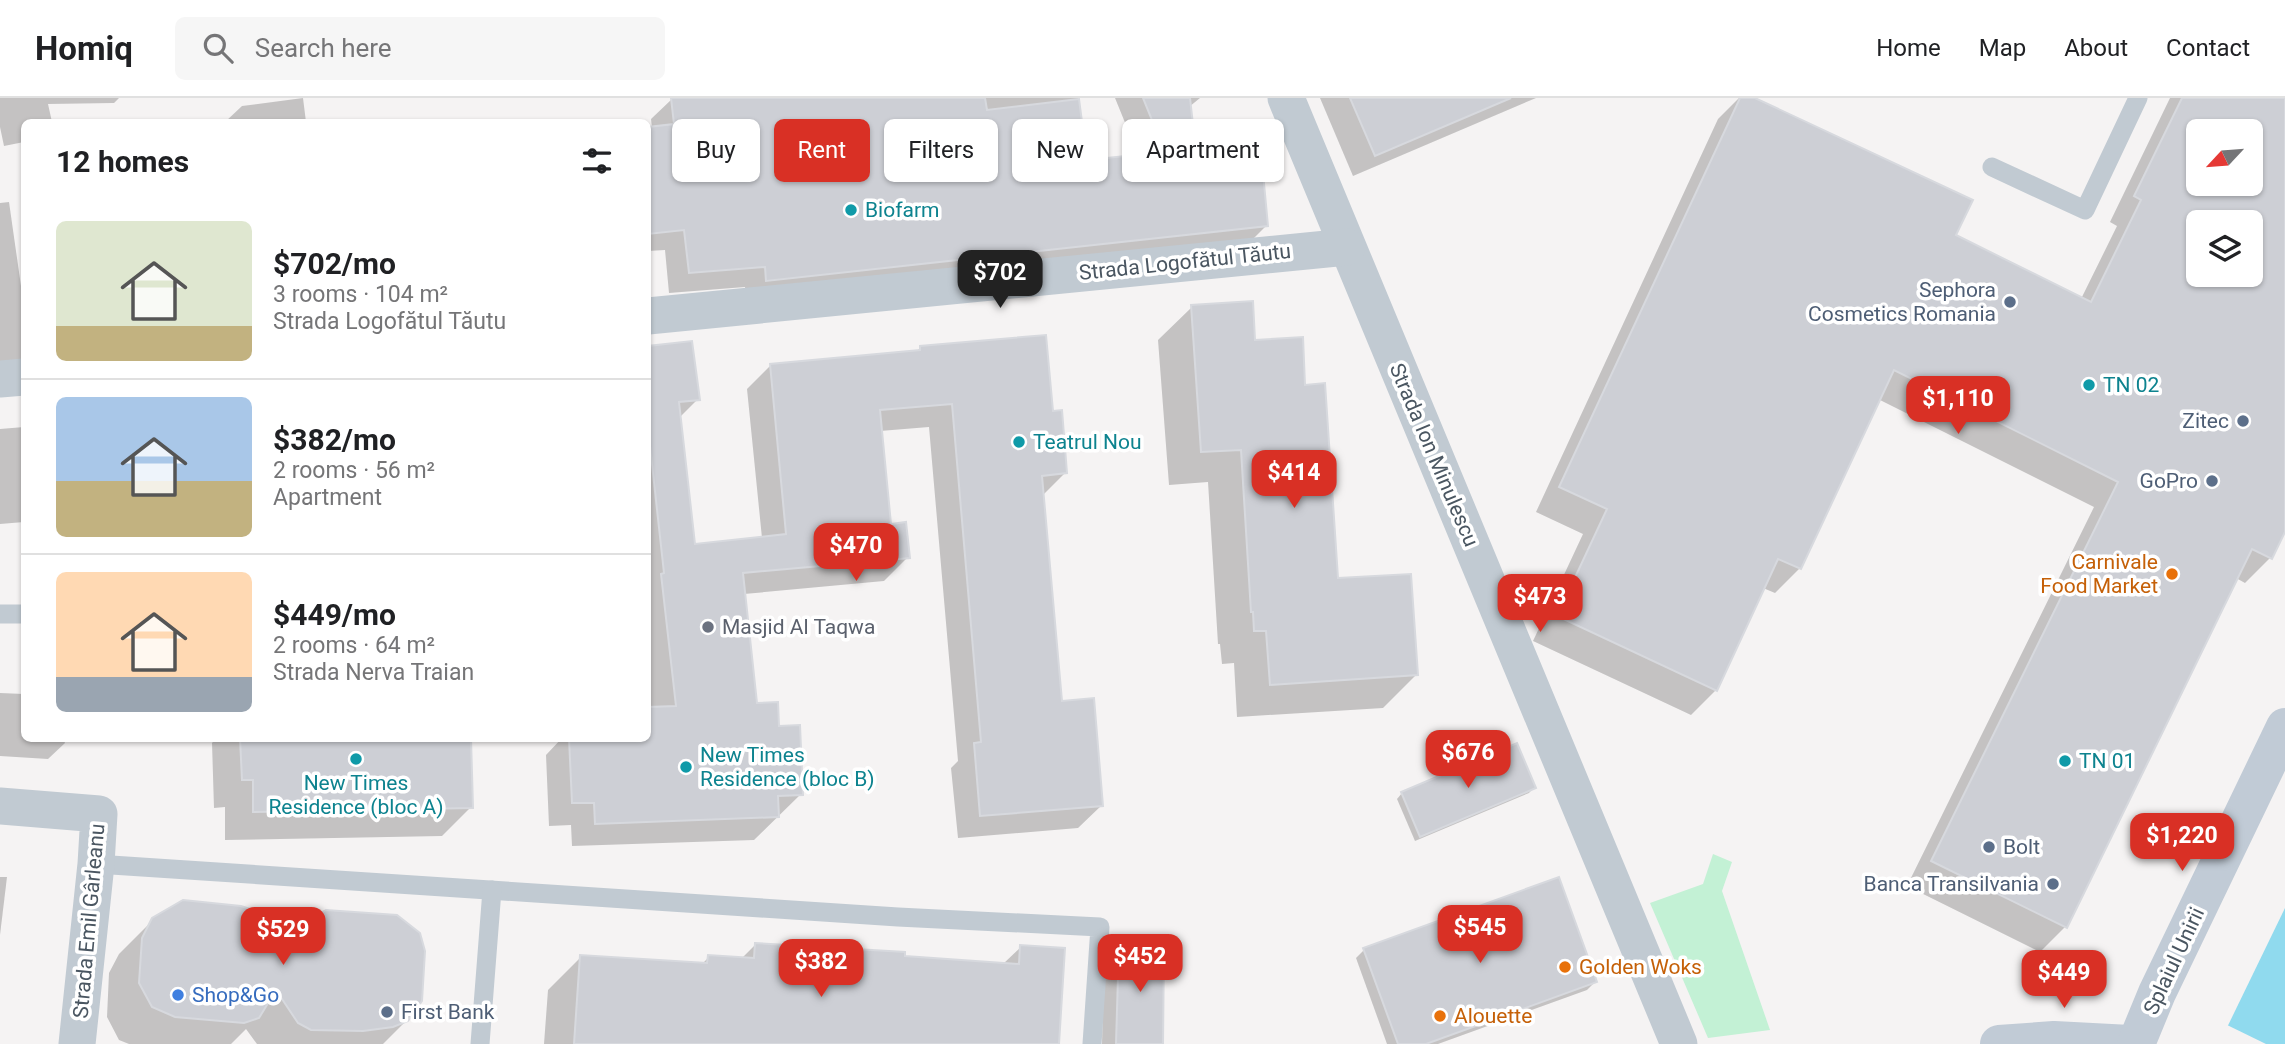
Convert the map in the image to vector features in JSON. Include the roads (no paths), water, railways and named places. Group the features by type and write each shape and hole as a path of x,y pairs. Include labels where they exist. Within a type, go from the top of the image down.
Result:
{"main road":[{"name":"Splaiul Unirii","path":"2136,1044 2157,993 2285,727"},
{"path":"1999,1044 2054,1040 2130,1044"}],"street":[{"name":"Strada Ion Minulescu","path":"1286,98 1679,1044"},
{"name":"Strada Logofătul Tăutu","path":"651,316 1347,247"},
{"path":"0,379 21,377"},
{"name":"Strada Emil Gârleanu","path":"0,806 99,814 77,1044"}],"lane":[{"path":"1993,167 2085,210 2138,98"},
{"path":"0,614 21,614"},
{"path":"96,864 898,917 1100,927 1091,1044"},
{"path":"480,1044 492,890"}],"water":[{"path":"2285,908 2285,1044 2219,1044"}],"place":[{"name":"Biofarm","path":"851,210"},
{"name":"Sephora Cosmetics Romania","path":"2010,302"},
{"name":"TN 02","path":"2089,385"},
{"name":"Zitec","path":"2243,421"},
{"name":"Teatrul Nou","path":"1019,442"},
{"name":"GoPro","path":"2212,481"},
{"name":"Carnivale Food Market","path":"2172,574"},
{"name":"Masjid Al Taqwa","path":"708,627"},
{"name":"New Times Residence (bloc A)","path":"356,759"},
{"name":"TN 01","path":"2065,761"},
{"name":"New Times Residence (bloc B)","path":"686,767"},
{"name":"Bolt","path":"1989,847"},
{"name":"Banca Transilvania","path":"2053,884"},
{"name":"Golden Woks","path":"1565,967"},
{"name":"Shop&Go","path":"178,995"},
{"name":"First Bank","path":"387,1012"},
{"name":"Alouette","path":"1440,1016"}]}
